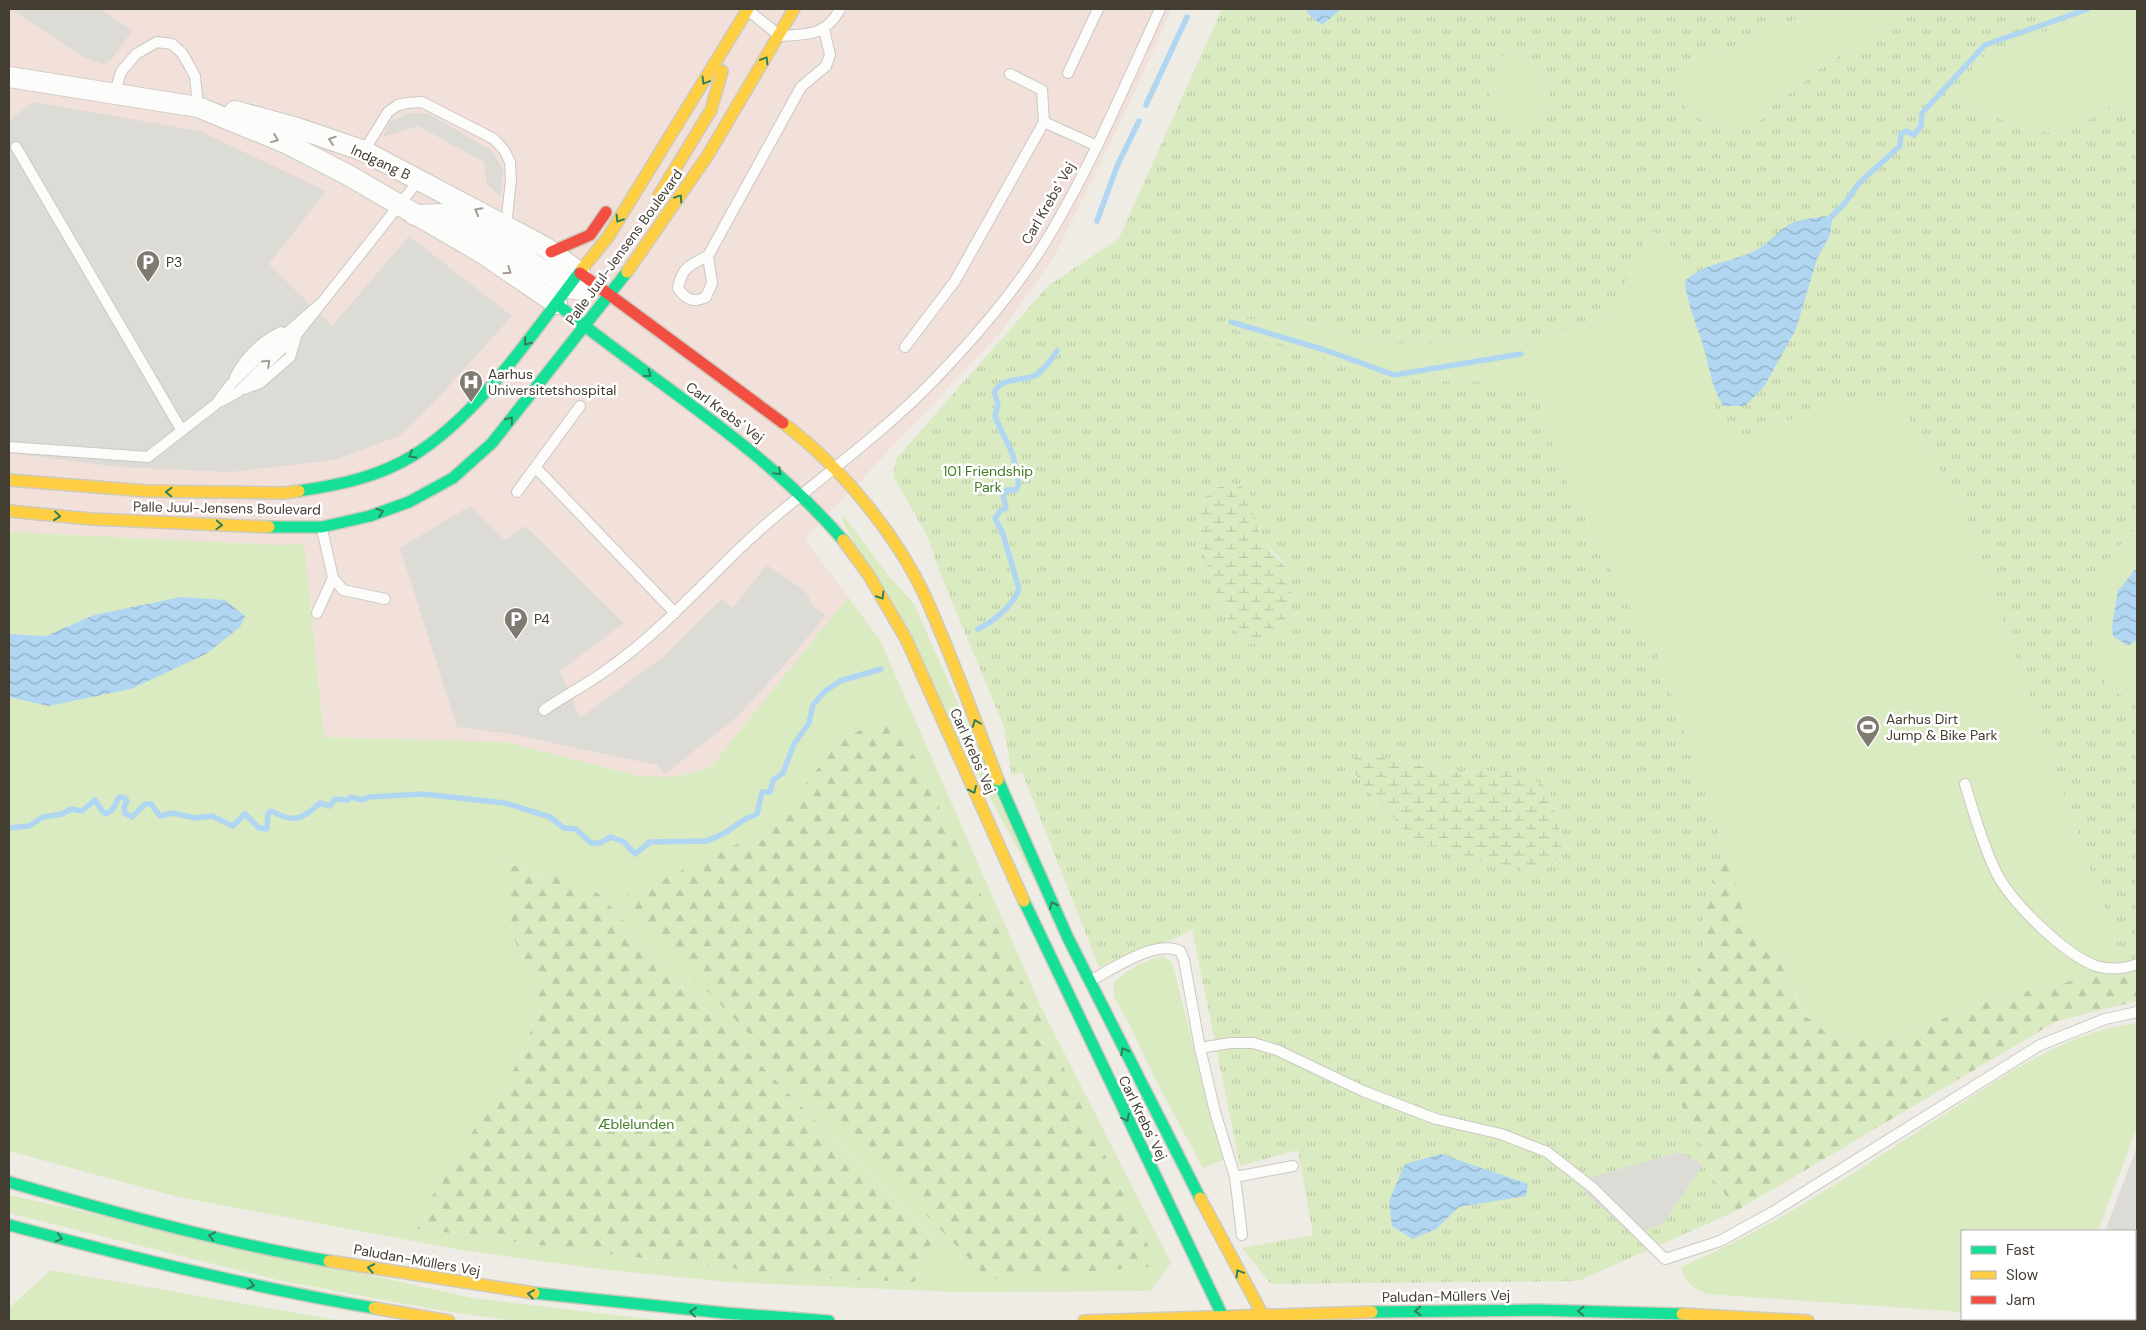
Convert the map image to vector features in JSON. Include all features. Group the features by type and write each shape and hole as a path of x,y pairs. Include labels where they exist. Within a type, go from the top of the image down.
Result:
{"street":[{"name":"Palle Juul-Jensens Boulevard","path":"9,511 91,519 263,527 322,527 370,516 401,505 453,478 492,443 585,327 592,285 608,237 747,9"},
{"name":"Palle Juul-Jensens Boulevard","path":"9,480 147,491 283,494 335,486 367,477 414,454 453,425 489,388 557,304 592,285 708,155 780,36 794,9"},
{"path":"651,205 674,172 711,110 732,35"},
{"path":"9,77 115,92 198,107 288,144 348,175 406,211 482,253 557,304"},
{"name":"Indgang B","path":"198,107 241,112 364,152 420,180 551,252 592,285"},
{"path":"551,252 590,235 618,196 681,120"},
{"path":"406,211 442,214 523,257 592,285 585,327"},
{"name":"Carl Krebs' Vej","path":"592,285 800,436 835,468 877,520 924,594 952,660 999,783 1089,981 1227,1252 1264,1318"},
{"name":"Carl Krebs' Vej","path":"557,304 585,327 773,466 845,542 893,614 923,674 975,795 1060,979 1224,1319"},
{"name":"Paludan-Müllers Vej","path":"9,1182 169,1226 298,1254 446,1282 581,1301 720,1314 829,1321"},
{"path":"9,1237 10,1225 161,1265 284,1292 449,1321"},
{"name":"Paludan-Müllers Vej","path":"1084,1321 1264,1318 1467,1310 1716,1313 1808,1321"}],"lane":[{"path":"747,9 780,36 810,33 824,29 834,22 840,9"},
{"path":"1068,73 1098,9"},
{"name":"Carl Krebs' Vej","path":"835,468 883,428 933,382 1012,290 1049,235 1097,146 1160,9"},
{"path":"708,256 801,87 826,66 830,54 824,29"},
{"path":"115,92 121,72 136,54 157,42 172,44 182,53 195,76 198,107"},
{"path":"905,347 956,281 1044,122 1042,90 1010,74"},
{"path":"364,152 388,112 398,105 407,103 422,102 494,139 504,150 510,162 511,179 506,227"},
{"path":"1044,122 1097,146"},
{"path":"16,147 182,431"},
{"path":"9,447 148,457 235,388 294,331 406,211 420,180"},
{"path":"235,388 260,383 290,357 294,331"},
{"path":"516,492 536,468 580,406"},
{"path":"536,468 674,613"},
{"path":"544,710 613,666 674,613 762,528 835,468"},
{"path":"322,527 333,578 343,590 386,599"},
{"path":"317,613 333,578"},
{"path":"1965,784 1997,874 2028,914 2048,934 2097,966 2125,969 2137,964"},
{"path":"1089,981 1150,950 1167,947 1180,951 1184,960 1200,1048 1215,1112 1235,1177 1242,1235"},
{"path":"1200,1048 1230,1043 1253,1043 1277,1050 1363,1091 1436,1119 1501,1134 1547,1152 1592,1187 1665,1259 1720,1241 1771,1213 2040,1045 2105,1019 2137,1012"},
{"path":"1235,1177 1293,1166"}],"shaded area":[{"name":"Aarhus Universitetshospital","path":"9,9 1172,9 1123,117 1054,257 1000,333 805,539 848,597 710,768 674,777 639,776 505,742 324,737 303,544 280,545 9,532"},
{"path":"16,9 100,9 132,31 112,59 104,64 87,59 15,12"},
{"name":"P3","path":"33,102 200,131 326,191 269,264 332,326 409,236 512,316 437,399 399,436 335,460 231,472 119,467 9,453 9,121"},
{"path":"409,113 429,114 491,150 503,169 500,197 487,184 484,162 418,126 383,137 390,122"},
{"name":"P4","path":"470,506 505,540 525,526 624,623 560,671 580,718 663,657 722,599 732,608 767,565 806,592 813,606 826,615 788,661 738,716 665,774 657,765 511,734 457,727 400,548"},
{"path":"2137,1147 2137,1321 2104,1320 2136,1320 2136,1230 2105,1230"},
{"path":"1679,1152 1703,1165 1663,1224 1632,1234 1584,1192 1592,1177"}],"green space":[{"name":"101 Friendship Park","path":"1222,9 1819,9 1745,42 1691,60 1674,98 1708,125 1745,130 1767,116 1776,100 1792,93 1816,71 1894,20 1890,9 2112,9 1989,51 1948,96 2025,130 2066,134 2114,104 2137,117 2137,527 2110,557 2093,609 2092,648 2107,687 2137,704 2137,972 2127,974 1966,514 1903,408 1884,397 1859,395 1724,443 1705,370 1706,327 1666,234 1649,232 1611,314 1588,326 1510,340 1392,344 1303,321 1234,319 1236,330 1395,380 1491,382 1536,391 1558,464 1631,609 1655,647 1724,849 1702,916 1704,962 1648,1038 1651,1053 1693,1123 1715,1180 1736,1211 1578,1281 1271,1284 1242,1248 1313,1235 1298,1150 1240,1166 1192,929 1176,938 1099,967 1022,772 1012,775 1004,727 936,563 928,537 893,476 896,459 1048,286 1119,238","holes":["1510,51 1527,55 1551,85 1547,105 1530,121 1514,121 1501,118 1490,100 1491,85 1498,60","1238,484 1251,494 1256,526 1260,535 1285,565 1291,583 1290,604 1283,624 1268,639 1248,645 1230,622 1220,603 1208,569 1201,531 1201,514 1204,500 1212,490","1359,753 1459,772 1513,770 1549,788 1565,850 1550,867 1521,872 1415,841 1368,791 1349,766"]},
{"path":"1819,9 1890,9 1894,20 1816,71 1792,93 1776,100 1767,116 1746,130 1708,125 1674,98 1691,60 1745,42"},
{"path":"2112,9 2137,9 2137,117 2114,104 2066,134 2025,130 1948,96 1989,51"},
{"path":"1510,51 1527,55 1551,85 1547,105 1530,121 1514,121 1501,118 1490,100 1491,85 1498,60"},
{"name":"Aarhus Dirt Jump & Bike Park","path":"1649,232 1666,234 1706,327 1824,345 1932,428 1920,437 1966,514 2127,974 2089,977 1985,1001 1883,1043 1830,1037 1804,1014 1773,943 1744,921 1731,863 1724,849 1655,647 1631,609 1558,464 1536,392 1491,382 1395,380 1236,330 1233,319 1303,321 1392,344 1510,340 1588,326 1611,314"},
{"path":"1238,484 1251,494 1255,515 1263,537 1272,553 1288,570 1292,588 1288,612 1281,627 1268,639 1248,645 1230,622 1220,603 1208,569 1201,531 1201,514 1204,500 1215,488"},
{"path":"844,516 888,575 914,604 1045,900 841,518"},
{"path":"2137,527 2137,568 2118,590 2128,646 2137,640 2137,704 2107,687 2092,648 2093,609 2110,557"},
{"path":"9,532 280,545 304,544 324,737 505,742 639,776 674,777 710,768 848,597 880,640 1042,1009 1171,1263 1150,1291 955,1292 727,1282 591,1268 461,1250 178,1197 9,1151 9,697 48,706 94,615 46,636 9,634","holes":["889,717 917,760 1158,1266 618,901 767,830","503,860 550,881 599,894 699,1003 935,1240 921,1255 919,1278 914,1282 817,1278 600,1253 413,1228 449,1168 518,1063 542,1003 512,934"]},
{"path":"889,717 917,760 1158,1266 989,1279 618,900 767,830 843,738"},
{"path":"1358,753 1459,772 1513,769 1549,788 1565,850 1550,867 1521,872 1415,841 1368,791 1349,766"},
{"path":"1724,849 1731,863 1745,921 1773,943 1803,1014 1831,1037 1883,1043 1985,1001 2089,977 2137,972 2137,1001 2057,1021 1736,1211 1715,1180 1693,1123 1651,1053 1648,1038 1704,962 1702,916"},
{"name":"Æblelunden","path":"502,860 549,881 555,876 599,894 699,1003 935,1241 921,1255 919,1278 914,1282 817,1278 600,1253 413,1228 449,1168 518,1063 542,1003 512,934"},
{"path":"1163,956 1172,963 1223,1160 1203,1168 1153,1075 1129,1023 1114,998 1114,983 1119,978 1149,960"},
{"path":"2137,1023 2137,1127 2098,1230 1961,1230 1961,1312 1707,1294 1687,1281 1681,1267 1747,1236 1810,1200 2031,1060 2082,1036 2109,1028"},
{"path":"9,1195 473,1298 666,1321 516,1321 444,1311 282,1281 9,1213"},
{"path":"51,1270 342,1321 9,1321 9,1308"}],"water":[{"path":"1306,9 1342,9 1322,25 1309,15"},
{"path":"1825,216 1832,220 1830,235 1817,259 1796,329 1764,387 1745,406 1723,406 1713,383 1685,282 1701,270 1752,252 1766,244 1792,223"},
{"path":"2137,568 2137,640 2128,646 2113,636 2112,626 2118,590"},
{"path":"181,597 225,600 245,616 240,627 206,654 131,689 48,706 9,697 9,634 46,636 94,615"},
{"path":"1441,1154 1528,1184 1526,1196 1459,1207 1436,1229 1413,1239 1392,1226 1389,1201 1405,1164"}],"waterway":[{"path":"1825,223 1844,204 1860,182 1900,146 1901,134 1906,131 1914,135 1921,126 1922,113 1985,45 2088,9"},
{"path":"1146,105 1187,17"},
{"path":"1097,221 1118,164 1139,121"},
{"path":"1231,322 1325,350 1394,375 1521,354"},
{"path":"978,629 1002,613 1012,602 1019,589 1003,534 995,518 1000,511 1006,508 1003,495 1007,490 1016,490 1019,483 1013,456 995,416 998,404 994,392 1008,381 1036,375 1048,364 1057,351"},
{"path":"9,828 29,826 43,817 62,814 71,809 82,811 95,800 106,814 113,809 119,797 125,798 127,801 124,807 125,813 132,817 145,804 151,804 160,816 172,813 196,818 212,816 233,826 245,814 259,828 267,829 268,813 272,811 286,817 298,818 308,813 320,803 330,806 335,799 347,800 351,797 362,800 369,797 422,794 505,803 550,817 564,828 576,829 591,843 600,843 611,837 624,842 635,854 650,842 707,841 725,833 745,819 757,814 762,792 770,792 773,780 783,773 794,744 809,723 813,705 824,692 840,681 881,669"}],"traffic: fast":[{"path":"299,491 344,483 387,469 401,463 438,438 484,394 526,344 582,269"},
{"path":"269,527 322,527 370,516 409,502 453,478 492,443 627,272"},
{"path":"557,304 777,473 811,505 843,540"},
{"path":"998,780 1068,938 1200,1198"},
{"path":"1024,901 1225,1321"},
{"path":"9,1182 168,1226 248,1245 329,1261"},
{"path":"9,1225 191,1271 282,1291 374,1308"},
{"path":"534,1293 725,1313 829,1321"},
{"path":"1372,1312 1537,1310 1682,1314"}],"traffic: slow":[{"path":"582,269 608,237 748,9"},
{"path":"627,272 708,155 794,9"},
{"path":"659,195 711,110 722,71"},
{"path":"783,423 845,479 882,524 913,572 963,687 998,780"},
{"path":"9,480 147,491 283,493 299,491"},
{"path":"9,511 91,519 269,527"},
{"path":"843,540 868,574 906,639 1024,901"},
{"path":"1200,1198 1266,1321"},
{"path":"329,1261 534,1293"},
{"path":"374,1308 449,1321"},
{"path":"1084,1321 1372,1312"},
{"path":"1682,1314 1808,1321"}],"traffic: jam":[{"path":"551,252 590,235 606,212"},
{"path":"580,273 783,423"}],"place":[{"name":"P3","path":"148,283"},
{"name":"Aarhus Universitetshospital","path":"471,403"},
{"name":"P4","path":"516,640"},
{"name":"Aarhus Dirt Jump & Bike Park","path":"1868,748"}]}
